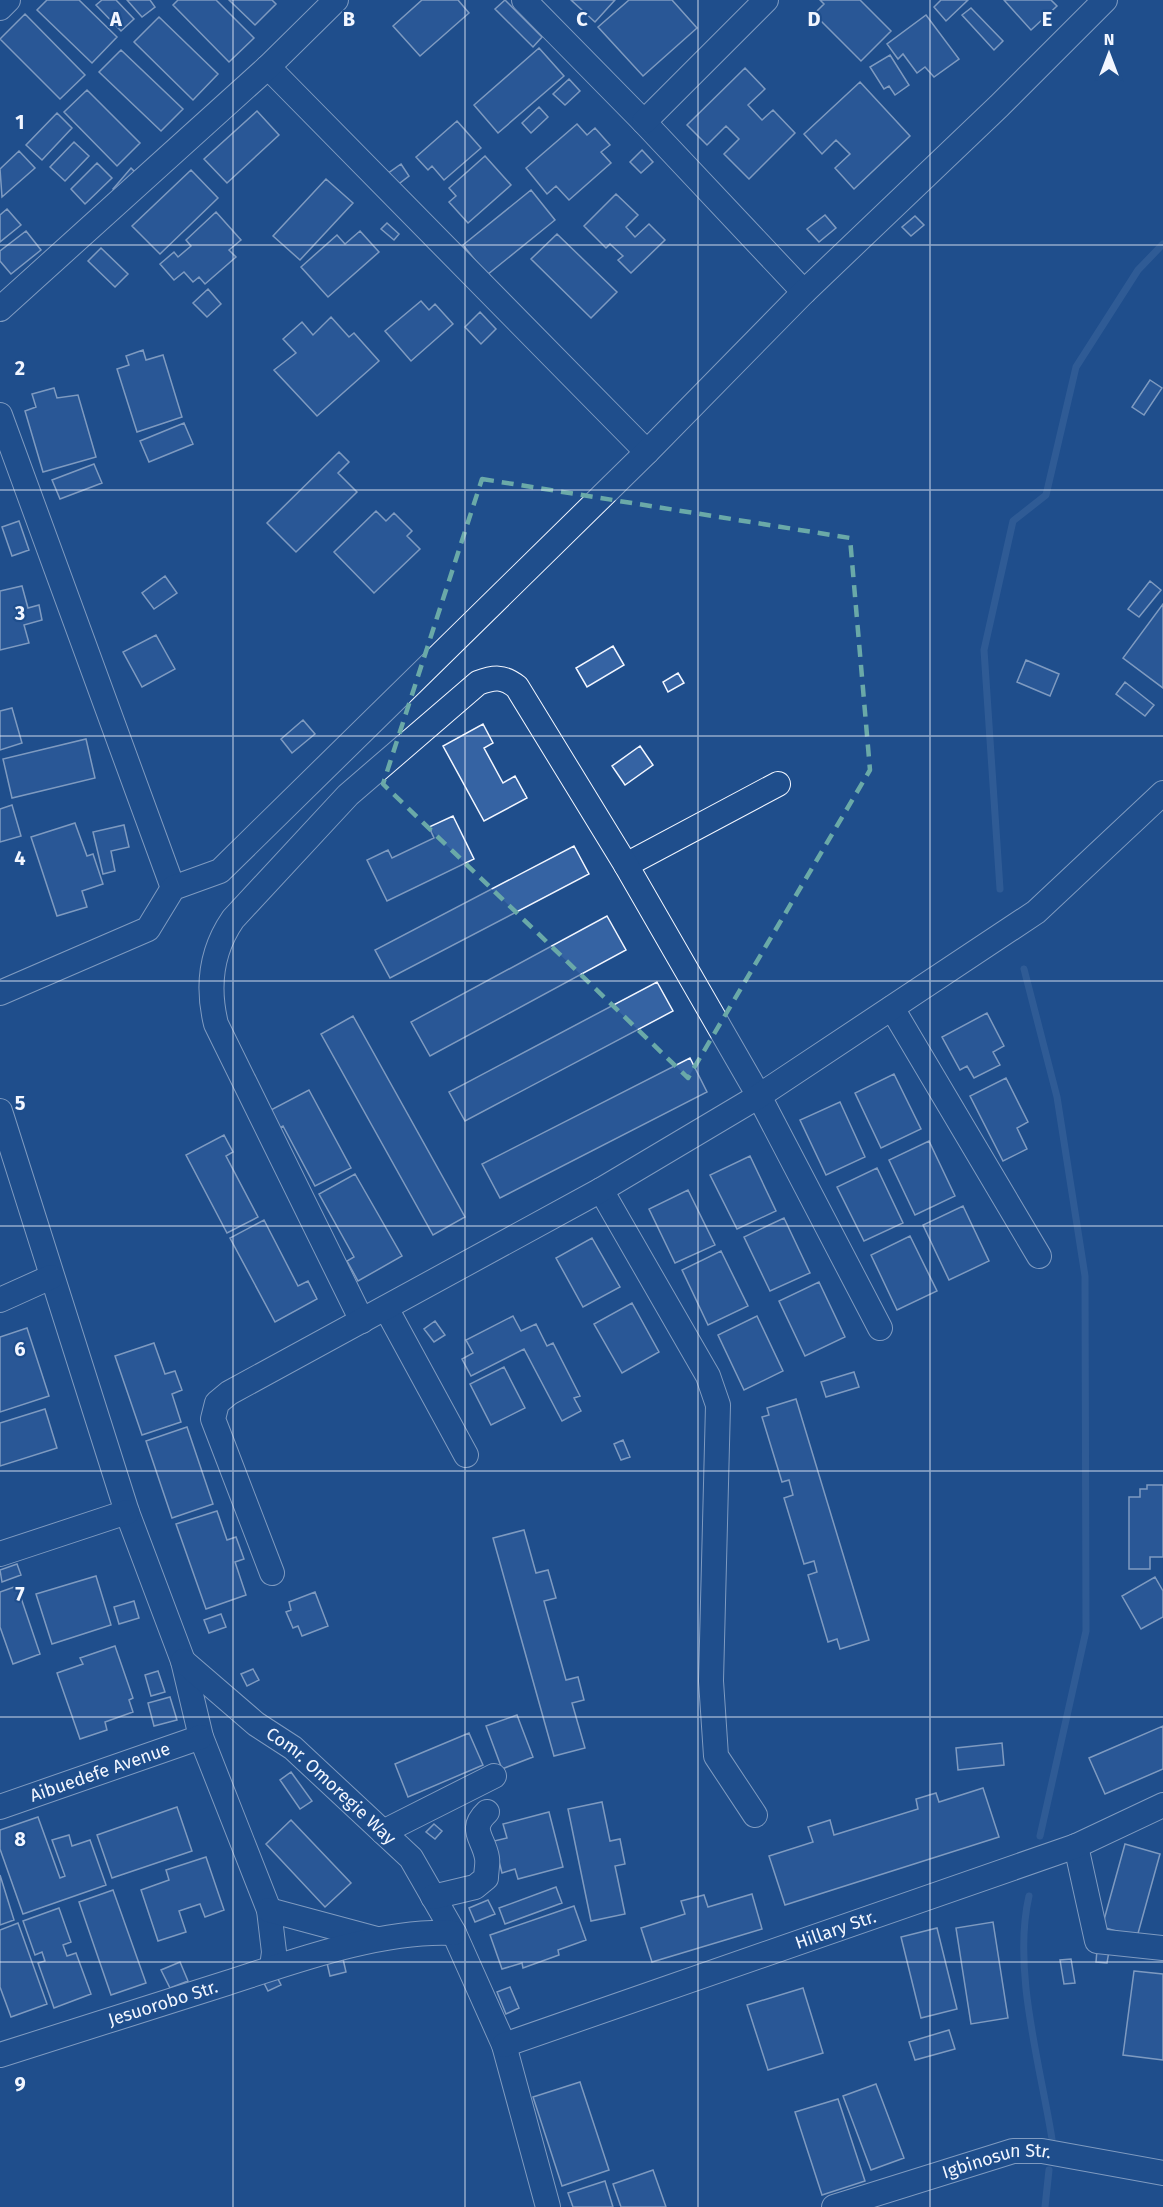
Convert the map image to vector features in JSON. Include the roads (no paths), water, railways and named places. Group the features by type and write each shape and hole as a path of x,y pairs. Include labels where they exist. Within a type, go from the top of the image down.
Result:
{"street":[{"path":"0,8 8,0"},
{"path":"0,309 268,67 336,0"},
{"path":"524,0 644,122 804,292"},
{"path":"644,122 766,0"},
{"path":"0,993 148,929 173,888 220,871 647,452 804,292 999,106 1105,0"},
{"path":"268,67 647,452"},
{"path":"0,416 173,888"},
{"path":"362,1320 216,1024 211,1005 214,959 221,937 233,919 348,795 478,683 493,677 507,679 517,687 626,865 759,1096 879,1328"},
{"path":"626,865 778,783"},
{"path":"272,1573 213,1419 217,1402 229,1393 602,1190 759,1096 1036,912 1163,793"},
{"path":"892,1008 1039,1256"},
{"path":"0,1111 127,1512 183,1661 201,1737 269,1910 274,1952 272,1967"},
{"path":"602,1190 708,1376 718,1406 711,1681 716,1756 755,1815"},
{"path":"0,1300 51,1277"},
{"path":"386,1308 466,1455"},
{"path":"0,1554 127,1512"},
{"name":"Comr. Omoregie Way","path":"183,1661 256,1724 293,1748 411,1858 454,1933 504,2045 548,2207"},
{"name":"Aibuedefe Avenue","path":"0,1807 201,1737"},
{"path":"383,1832 494,1776"},
{"name":"Hillary Str.","path":"504,2045 1076,1846 1163,1805"},
{"path":"433,1897 475,1887 486,1878 487,1858 477,1830 479,1820 487,1812"},
{"path":"1076,1846 1097,1941 1163,1948"},
{"path":"269,1910 380,1940"},
{"name":"Jesuorobo Str.","path":"0,2055 272,1967 380,1940 433,1932 454,1933"},
{"name":"Igbinosun Str.","path":"834,2207 1013,2151 1042,2151 1163,2173"}],"waterway":[{"path":"1000,889 984,650 1013,521 1046,495 1076,367 1138,270 1163,244"},
{"path":"1024,969 1057,1097 1085,1276 1086,1631 1040,1836"},
{"path":"1029,1896 1025,1924 1026,1985 1052,2139"},
{"path":"1045,2207 1049,2170"}]}
